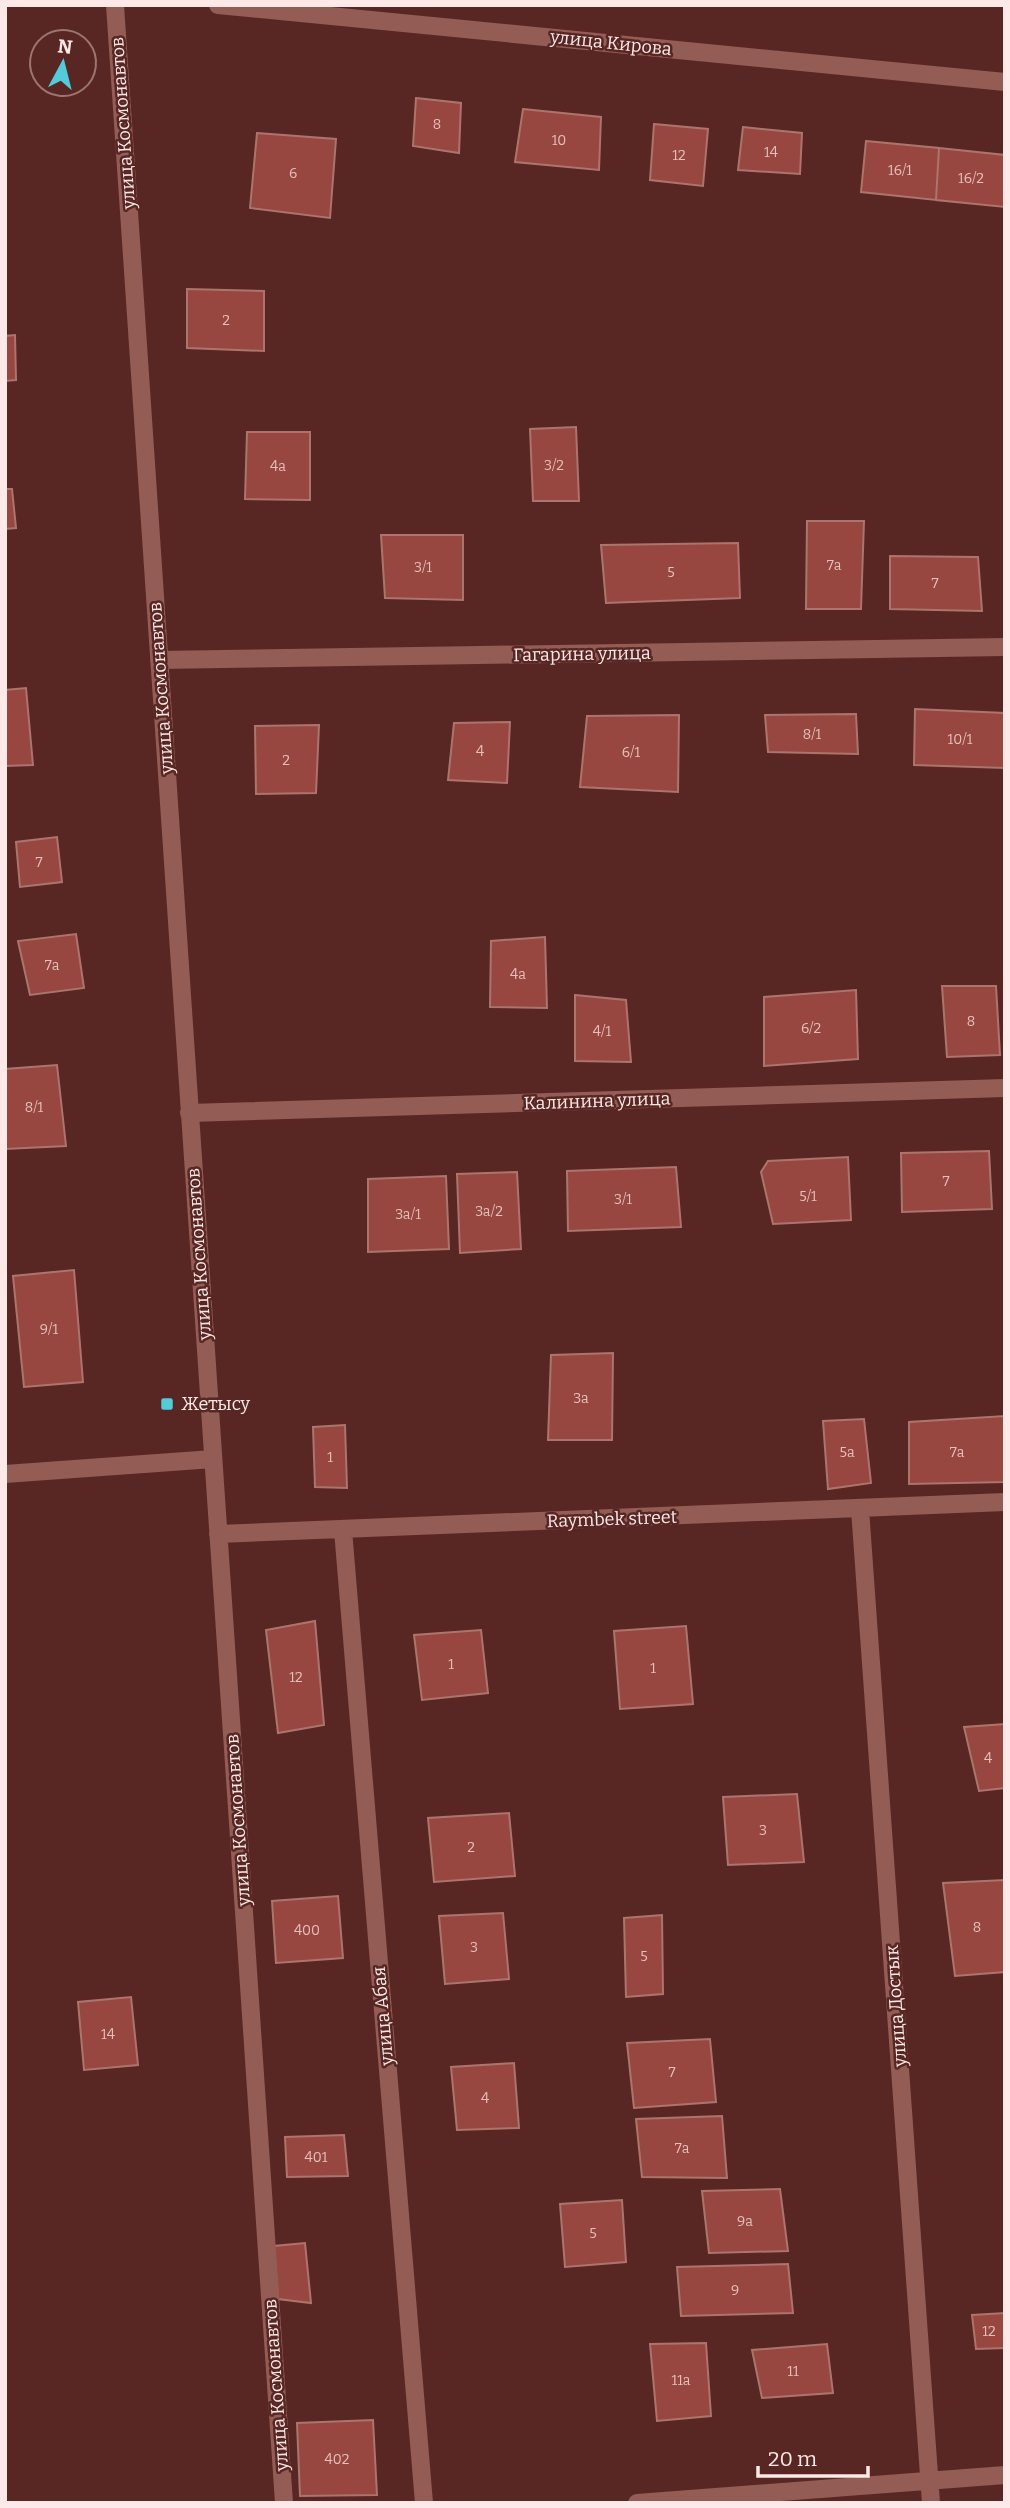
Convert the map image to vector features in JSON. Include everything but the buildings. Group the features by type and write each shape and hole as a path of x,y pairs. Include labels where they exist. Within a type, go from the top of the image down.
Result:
{"street":[{"name":"улица Космонавтов","path":"115,5 284,2503"},
{"name":"улица Кирова","path":"218,5 1005,82"},
{"name":"Гагарина улица","path":"159,660 1005,647"},
{"name":"Калинина улица","path":"190,1113 1005,1088"},
{"path":"5,1474 213,1460"},
{"name":"Raymbek street","path":"218,1534 1005,1502"},
{"name":"улица Достык","path":"860,1509 931,2503"},
{"name":"улица Абая","path":"343,1530 424,2503"},
{"path":"637,2503 1005,2475"}],"place":[{"name":"Жетысу","path":"167,1404"}]}
